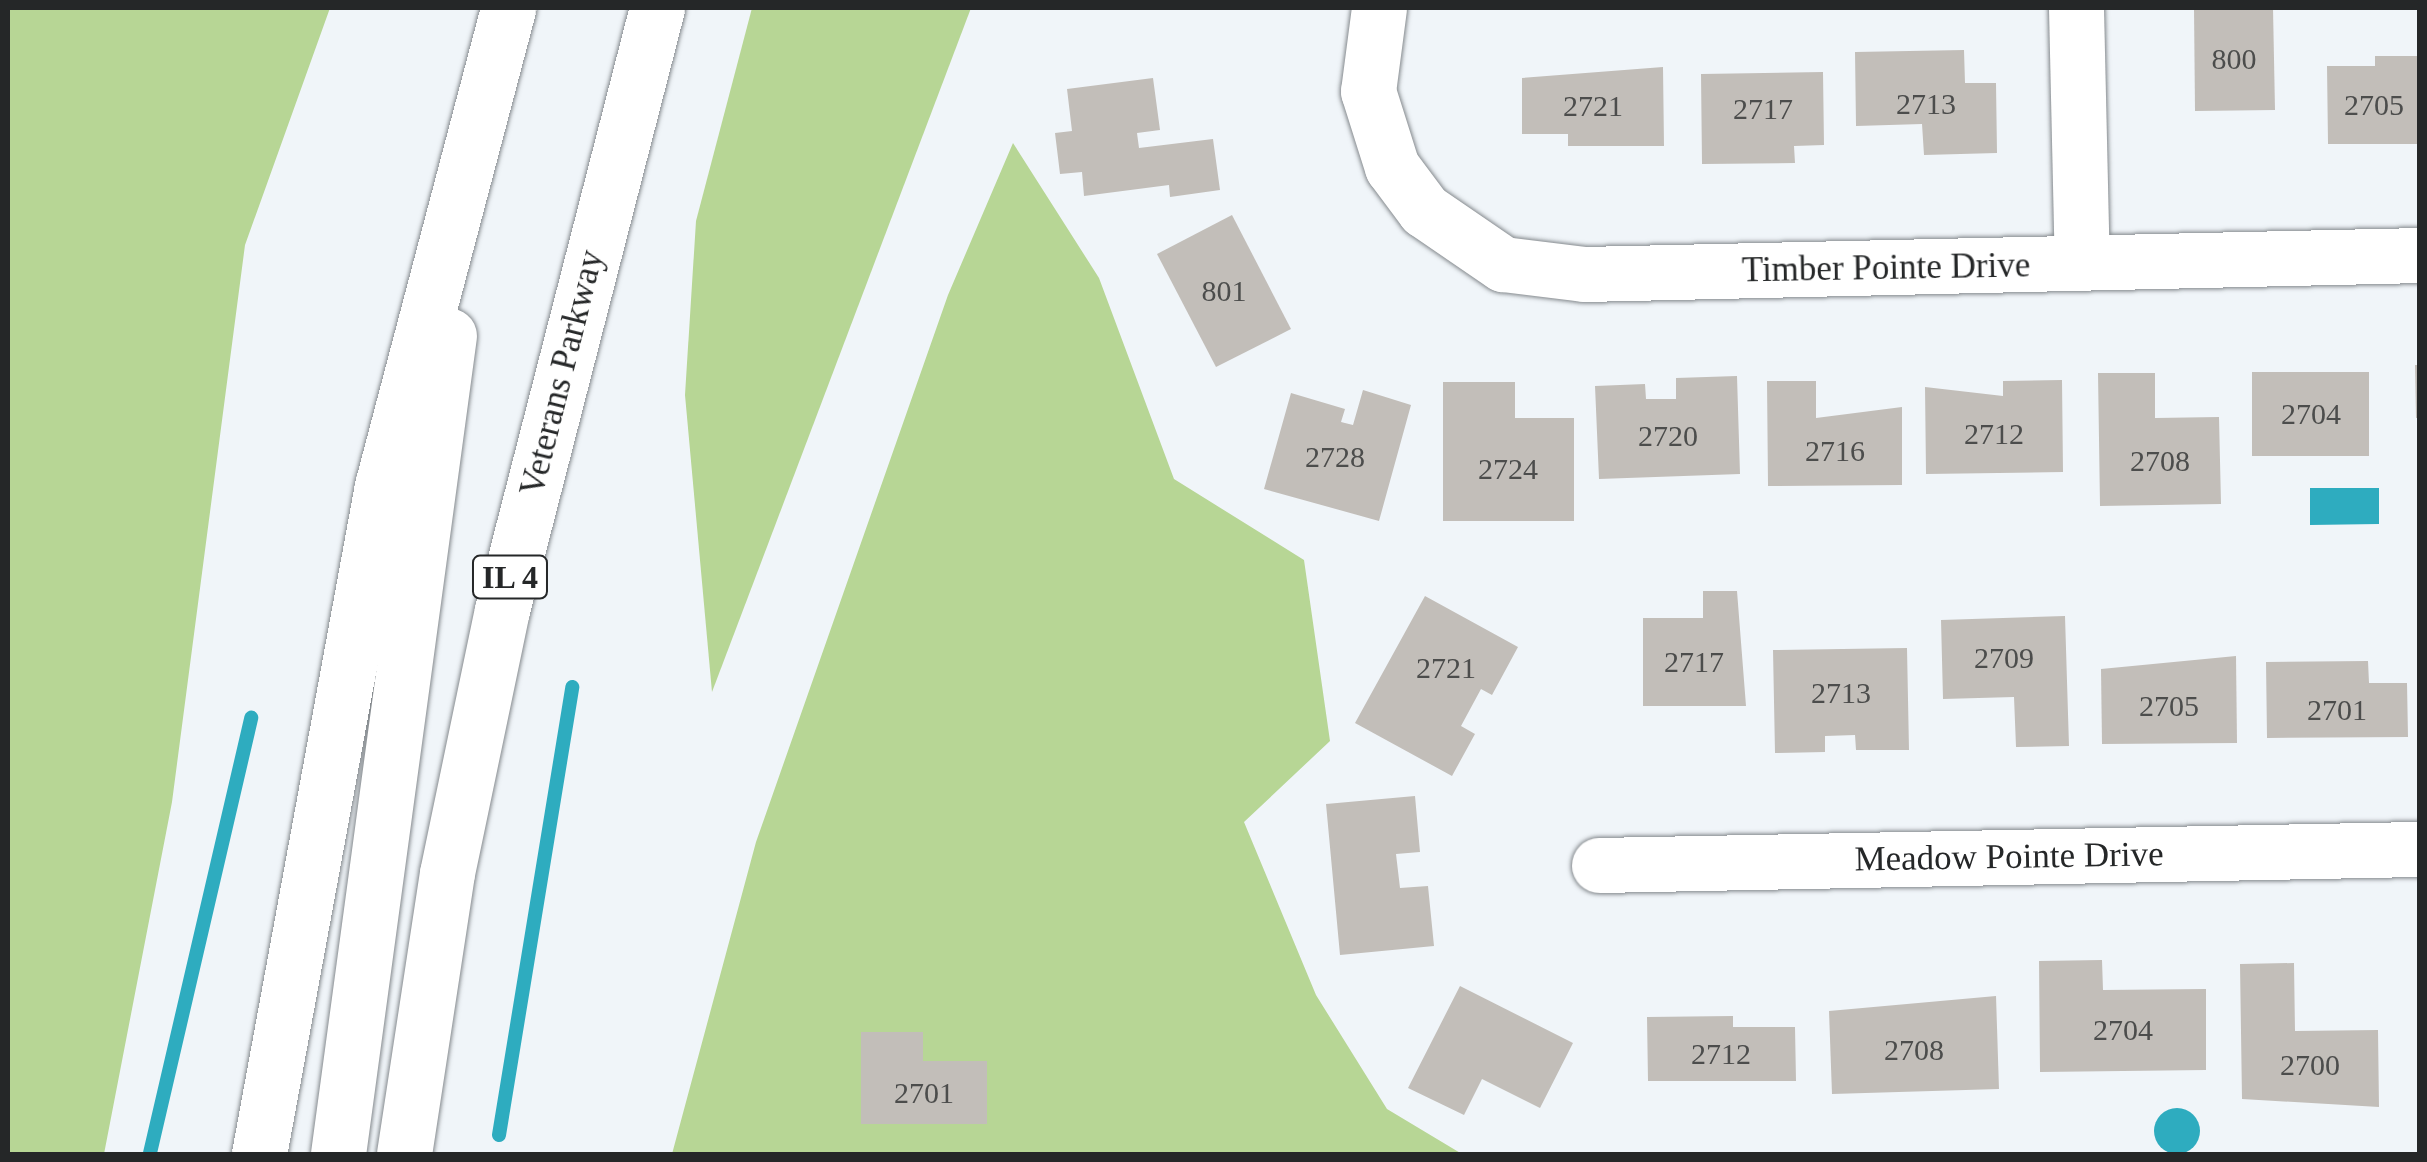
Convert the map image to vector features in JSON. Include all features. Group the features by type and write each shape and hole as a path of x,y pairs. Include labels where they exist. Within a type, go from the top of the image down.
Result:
{"main road":[{"path":"234,1154 263,1129 382,486 508,8"},
{"name":"Veterans Parkway","path":"404,1154 418,1038 502,610 658,8"},
{"name":"Timber Pointe Drive","path":"1379,8 1368,91 1392,166 1460,242 1544,273 2420,256"},
{"path":"2076,8 2082,263"},
{"path":"338,1154 443,399 463,167"},
{"name":"Meadow Pointe Drive","path":"1599,865 2420,849"},
{"path":"418,1038 432,1154"}],"green space":[{"path":"8,8 330,8 245,245 172,802 104,1154 8,1154"},
{"path":"752,8 971,8 712,692 685,395 696,221"},
{"path":"1013,143 1099,278 1174,479 1304,560 1330,741 1244,822 1316,995 1387,1109 1462,1154 672,1154 756,842 948,295"}],"water":[{"path":"2310,488 2379,488 2379,524 2310,525"},
{"path":"2177,1108 2194,1114 2200,1131 2194,1148 2177,1154 2160,1148 2154,1131 2160,1114"}],"building":[{"path":"2194,8 2273,8 2275,110 2195,111"},
{"path":"1964,50 1965,83 1996,83 1997,153 1924,155 1922,124 1856,126 1855,52"},
{"path":"2375,56 2420,56 2420,144 2328,144 2327,66 2375,66"},
{"path":"1663,67 1664,146 1568,146 1568,134 1522,134 1522,78"},
{"path":"1823,72 1824,145 1794,146 1795,163 1702,164 1701,74"},
{"path":"1153,78 1160,130 1137,133 1139,148 1213,139 1220,190 1170,197 1169,185 1084,196 1082,172 1060,174 1055,133 1072,131 1067,89"},
{"path":"1232,215 1291,329 1216,367 1157,254"},
{"path":"2415,365 2420,365 2420,418 2416,418"},
{"path":"2252,372 2369,372 2369,456 2252,456"},
{"path":"2098,373 2155,373 2155,418 2219,417 2221,504 2100,506"},
{"path":"1737,376 1740,474 1599,479 1595,386 1645,384 1646,399 1676,399 1676,378"},
{"path":"2062,380 2063,472 1926,474 1925,387 2003,396 2003,381"},
{"path":"1767,381 1816,381 1816,418 1902,407 1902,485 1768,486"},
{"path":"1443,382 1515,382 1515,418 1574,418 1574,521 1443,521"},
{"path":"1363,390 1411,405 1379,521 1264,489 1291,393 1345,409 1341,422 1353,425"},
{"path":"1703,591 1737,591 1746,706 1643,706 1643,618 1703,618"},
{"path":"1425,596 1518,647 1492,695 1481,689 1461,726 1475,734 1452,776 1355,723"},
{"path":"2065,616 2069,746 2016,747 2014,697 1943,699 1941,620"},
{"path":"1907,648 1909,750 1856,750 1855,735 1825,736 1825,752 1775,753 1773,650"},
{"path":"2236,656 2237,743 2102,744 2101,669"},
{"path":"2368,661 2369,683 2407,683 2408,737 2267,738 2266,662"},
{"path":"1415,796 1420,852 1396,854 1400,888 1428,886 1434,946 1340,955 1326,804"},
{"path":"2102,960 2103,990 2206,989 2206,1070 2040,1072 2039,961"},
{"path":"2294,963 2295,1031 2378,1030 2379,1107 2242,1099 2240,964"},
{"path":"1460,986 1573,1043 1540,1108 1482,1079 1464,1115 1408,1088"},
{"path":"1996,996 1999,1089 1832,1094 1829,1011"},
{"path":"1733,1016 1733,1027 1795,1027 1796,1081 1648,1081 1647,1017"},
{"path":"861,1032 923,1032 923,1061 987,1061 987,1124 861,1124"}],"waterway":[{"path":"499,1135 572,687"},
{"path":"150,1153 251,718"}]}
